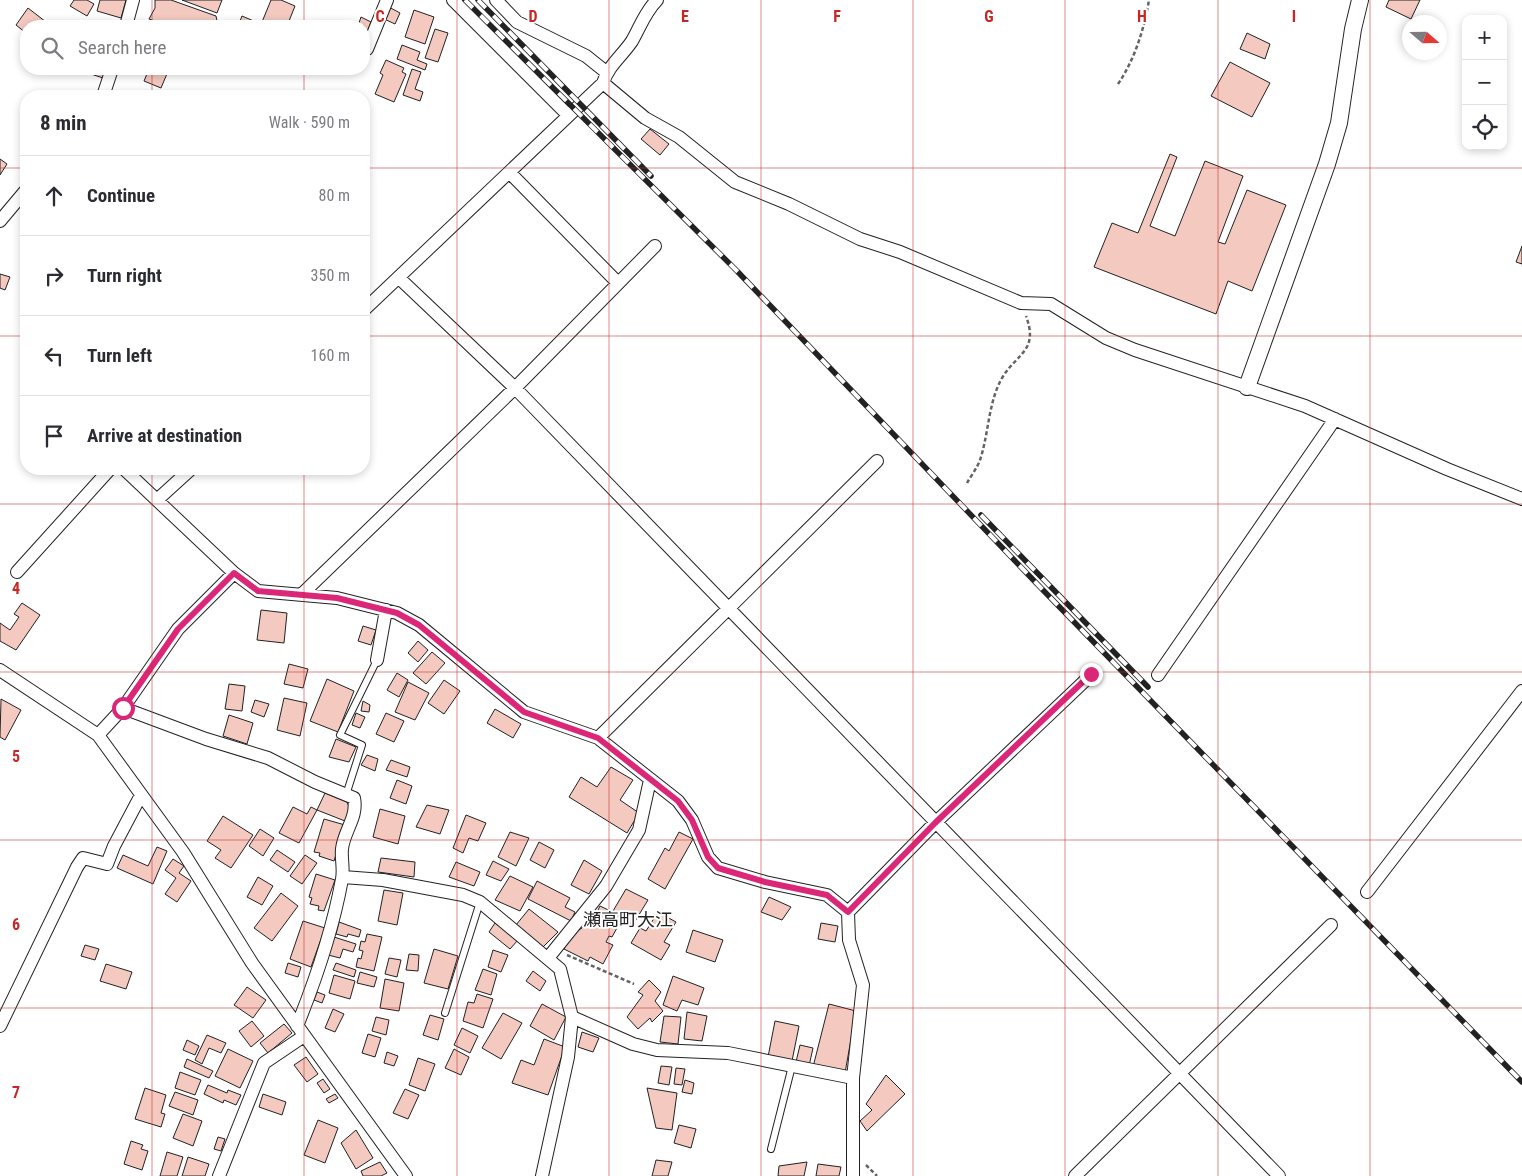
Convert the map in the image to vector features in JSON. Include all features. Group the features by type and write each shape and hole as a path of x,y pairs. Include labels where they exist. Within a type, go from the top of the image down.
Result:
{"street":[{"path":"128,20 134,0"},
{"path":"370,41 386,0"},
{"path":"454,0 568,115"},
{"path":"496,0 517,22 586,56 604,78 645,118 679,137 735,182 789,204 860,239 900,252 1021,303 1051,304 1106,338 1135,350 1305,406 1447,470 1522,499"},
{"path":"370,305 568,115 604,78 630,43 650,6 657,0"},
{"path":"1247,387 1327,164 1339,123 1353,29 1360,0"},
{"path":"105,90 110,75"},
{"path":"509,172 618,283"},
{"path":"0,220 20,197"},
{"path":"301,595 515,388 656,246"},
{"path":"399,278 515,388 1279,1176"},
{"path":"1158,675 1335,419"},
{"path":"598,738 877,461"},
{"path":"17,572 105,475"},
{"path":"131,475 234,573 258,591 337,598 397,613 419,625 524,712 598,738 678,801 692,820 708,857 718,868 765,882 827,895 848,912"},
{"path":"158,499 184,475"},
{"path":"98,735 123,708 178,629 234,573"},
{"path":"377,660 386,610"},
{"path":"0,670 98,735 183,852 252,963 406,1176"},
{"path":"853,1176 853,1078 863,985 849,940 848,912 935,823 1091,674"},
{"path":"1367,892 1522,691"},
{"path":"123,708 206,739 268,758 315,782 354,798 356,808 342,847 342,877 301,1031 264,1063 219,1176"},
{"path":"551,954 606,886 639,830 650,780"},
{"path":"0,1026 77,867 83,858 107,864 114,846 141,795"},
{"path":"342,877 383,880 463,895 480,902 551,954 560,969 572,1017 568,1057 542,1176"},
{"path":"1075,1176 1331,925"},
{"path":"572,1017 633,1044 657,1050 728,1053 853,1078"}],"lane":[{"path":"346,794 362,745 340,735 377,660"},
{"path":"444,1013 480,902"},
{"path":"772,1149 792,1066"}],"path":[{"path":"1118,84 1127,71 1138,46 1149,0"},
{"path":"967,483 979,462 990,409 1002,378 1027,348 1032,331 1021,303"},
{"path":"551,954 634,984"}],"building":[{"path":"74,0 87,0 94,4 87,16 70,6"},
{"path":"100,0 126,0 121,18 97,11"},
{"path":"155,0 171,0 216,16 217,20 149,19 155,8"},
{"path":"182,0 222,0 217,13"},
{"path":"271,0 281,0 295,6 289,20 263,20"},
{"path":"1389,0 1420,0 1413,15 1403,15 1386,7"},
{"path":"387,6 400,13 395,24 382,18"},
{"path":"28,8 43,20 20,20 20,28 16,25"},
{"path":"414,10 434,17 425,44 405,37"},
{"path":"242,16 251,20 240,20"},
{"path":"435,29 448,33 438,62 425,58"},
{"path":"1247,33 1270,44 1265,59 1240,49"},
{"path":"402,45 420,52 417,60 427,64 425,70 397,59"},
{"path":"386,60 404,68 402,72 406,74 394,102 375,94 383,75 380,73"},
{"path":"1230,62 1270,83 1252,117 1211,96"},
{"path":"412,69 421,72 415,89 423,92 420,101 403,95"},
{"path":"146,75 166,75 161,88 144,81"},
{"path":"650,129 669,144 660,155 641,139"},
{"path":"1170,154 1177,157 1150,226 1175,236 1205,161 1243,176 1218,242 1225,244 1247,190 1286,205 1252,291 1228,281 1216,314 1094,267 1112,223 1138,233"},
{"path":"0,159 7,164 0,175"},
{"path":"1522,246 1522,264 1516,262"},
{"path":"0,274 10,277 5,290 0,288"},
{"path":"22,603 40,615 16,650 0,641 0,623 10,630 19,617 14,614"},
{"path":"261,610 287,613 284,643 257,640"},
{"path":"363,626 376,630 371,645 358,641"},
{"path":"418,641 428,650 418,662 408,653"},
{"path":"432,652 445,663 426,684 413,673"},
{"path":"289,664 308,669 303,688 284,684"},
{"path":"397,673 408,680 399,697 387,690"},
{"path":"327,679 354,691 338,732 310,721"},
{"path":"444,680 460,691 444,714 428,703"},
{"path":"408,682 429,693 415,720 395,712"},
{"path":"229,684 245,686 242,711 225,709"},
{"path":"284,698 307,703 300,736 277,730"},
{"path":"1,699 21,710 5,740 0,737"},
{"path":"255,700 269,704 264,717 251,712"},
{"path":"363,701 370,705 369,712 361,711"},
{"path":"495,709 521,724 513,738 487,723"},
{"path":"356,713 365,717 360,728 352,725"},
{"path":"386,713 404,721 394,742 376,734"},
{"path":"229,715 253,723 247,744 223,736"},
{"path":"336,739 356,747 349,762 329,757"},
{"path":"367,755 378,759 375,771 361,765"},
{"path":"391,760 410,767 407,777 386,770"},
{"path":"611,767 633,780 620,800 639,813 627,833 569,797 581,777 597,787"},
{"path":"397,780 412,786 406,804 390,798"},
{"path":"325,793 347,802 350,809 345,821 317,810"},
{"path":"427,805 449,810 440,834 416,827"},
{"path":"293,807 307,814 311,807 317,810 299,843 279,833"},
{"path":"380,809 405,816 398,844 373,837"},
{"path":"466,815 486,823 478,841 469,838 463,853 453,848"},
{"path":"223,816 253,835 231,868 215,858 221,850 207,841"},
{"path":"324,819 345,825 334,861 319,856 320,853 314,852"},
{"path":"260,829 274,838 263,856 249,846"},
{"path":"510,832 529,838 516,866 498,857"},
{"path":"679,832 693,839 665,889 648,879 665,848 669,851"},
{"path":"539,842 554,850 545,868 530,860"},
{"path":"157,847 167,851 153,884 117,868 123,855 148,866"},
{"path":"277,850 295,862 288,872 270,860"},
{"path":"305,855 317,863 302,884 290,876"},
{"path":"381,858 415,862 414,877 378,872"},
{"path":"173,859 184,866 179,873 191,881 177,902 165,894 176,878 165,870"},
{"path":"584,860 602,871 589,894 571,885"},
{"path":"493,861 509,869 501,881 486,875"},
{"path":"456,862 480,872 474,886 449,877"},
{"path":"316,874 335,880 324,911 318,910 319,906 310,904 312,898 309,897"},
{"path":"510,876 533,887 520,911 495,900"},
{"path":"258,877 273,886 262,905 247,897"},
{"path":"537,881 570,898 565,907 575,912 571,921 528,899"},
{"path":"626,889 648,900 632,926 628,919 613,911"},
{"path":"384,890 403,893 397,925 378,921"},
{"path":"281,893 298,906 272,941 254,928"},
{"path":"769,897 791,907 782,920 761,912"},
{"path":"600,906 623,917 612,937 609,936 606,942 613,945 603,964 590,957 588,961 564,949 571,935 582,928 588,915 594,918"},
{"path":"529,909 558,932 543,947 516,925"},
{"path":"658,912 676,922 664,942 670,945 661,960 631,943 640,928 646,931"},
{"path":"303,921 325,928 311,967 290,959"},
{"path":"339,922 361,930 359,937 348,934 347,937 336,934"},
{"path":"495,923 518,940 510,949 489,932"},
{"path":"821,923 838,926 835,942 818,939"},
{"path":"693,930 723,940 715,962 686,952"},
{"path":"367,934 382,937 374,971 356,967 358,958 361,959 363,951 359,950 361,941 365,942"},
{"path":"334,937 356,944 353,952 343,949 340,958 328,955"},
{"path":"85,945 99,949 95,960 81,956"},
{"path":"434,949 458,956 448,989 424,983"},
{"path":"493,950 508,955 501,972 488,967"},
{"path":"409,954 419,955 418,971 406,970"},
{"path":"389,958 401,960 397,977 385,974"},
{"path":"288,963 301,967 298,977 285,973"},
{"path":"336,963 356,970 354,977 333,970"},
{"path":"106,964 132,972 126,989 100,981"},
{"path":"483,969 497,974 491,995 475,990"},
{"path":"533,971 546,981 540,991 526,981"},
{"path":"360,972 377,977 374,987 357,983"},
{"path":"334,975 355,981 350,999 329,993"},
{"path":"673,976 704,988 698,1005 682,1000 677,1011 663,1005"},
{"path":"385,979 404,983 399,1011 380,1008"},
{"path":"649,980 661,992 655,1001 663,1011 652,1022 650,1018 638,1029 627,1017 643,995 638,992"},
{"path":"247,987 266,1000 253,1018 234,1005"},
{"path":"317,992 325,995 322,1003 314,1000"},
{"path":"477,994 493,999 483,1028 463,1021 468,1002 474,1003"},
{"path":"542,1004 566,1017 554,1040 530,1026"},
{"path":"829,1004 856,1011 845,1073 813,1067"},
{"path":"333,1009 344,1014 335,1032 325,1028"},
{"path":"687,1012 707,1016 702,1041 684,1039"},
{"path":"503,1013 522,1023 501,1059 482,1048"},
{"path":"430,1015 444,1019 438,1040 423,1035"},
{"path":"664,1016 681,1017 678,1044 660,1042"},
{"path":"376,1017 389,1020 386,1035 372,1031"},
{"path":"252,1021 264,1036 251,1047 239,1031"},
{"path":"775,1021 799,1026 792,1061 768,1057"},
{"path":"284,1024 292,1033 268,1053 260,1043"},
{"path":"462,1028 478,1036 470,1053 454,1045"},
{"path":"582,1032 599,1038 593,1052 578,1047"},
{"path":"368,1034 381,1038 375,1057 362,1053"},
{"path":"207,1035 226,1043 221,1053 209,1048 202,1064 195,1060"},
{"path":"544,1039 565,1047 548,1095 512,1083 521,1060 534,1065"},
{"path":"187,1040 199,1046 195,1055 183,1050"},
{"path":"800,1045 813,1048 809,1066 796,1062"},
{"path":"228,1049 253,1061 240,1088 215,1076"},
{"path":"454,1049 469,1057 461,1075 445,1068"},
{"path":"387,1052 398,1056 394,1066 384,1063"},
{"path":"306,1057 318,1074 307,1082 294,1065"},
{"path":"418,1058 435,1064 425,1091 409,1085"},
{"path":"187,1059 213,1071 209,1078 184,1067"},
{"path":"661,1066 672,1067 669,1085 658,1083"},
{"path":"676,1068 685,1069 682,1085 674,1084"},
{"path":"180,1072 201,1080 195,1095 175,1088"},
{"path":"886,1075 905,1094 867,1131 860,1121 872,1110 866,1104"},
{"path":"323,1079 330,1089 324,1093 317,1083"},
{"path":"685,1080 694,1083 692,1094 682,1092"},
{"path":"208,1085 227,1093 228,1090 241,1095 236,1105 224,1100 223,1103 204,1094"},
{"path":"145,1088 166,1095 161,1113 165,1114 161,1127 135,1119"},
{"path":"647,1088 677,1093 672,1130 656,1128"},
{"path":"405,1089 419,1095 408,1119 393,1113"},
{"path":"175,1092 198,1100 193,1115 169,1106"},
{"path":"263,1094 286,1102 282,1115 259,1107"},
{"path":"335,1094 338,1098 329,1103 326,1099"},
{"path":"183,1114 202,1121 193,1146 173,1138"},
{"path":"318,1120 338,1128 325,1163 304,1155"},
{"path":"679,1125 696,1129 691,1148 674,1143"},
{"path":"356,1130 373,1158 356,1169 341,1143"},
{"path":"218,1137 225,1139 221,1151 214,1149"},
{"path":"131,1141 143,1145 141,1149 148,1151 142,1170 124,1164"},
{"path":"167,1152 183,1157 177,1176 160,1176"},
{"path":"188,1157 209,1164 205,1176 182,1176"},
{"path":"656,1160 672,1162 668,1176 652,1176"},
{"path":"380,1162 387,1173 381,1176 363,1176 361,1171"},
{"path":"807,1162 804,1176 778,1176 779,1166"},
{"path":"818,1164 841,1167 839,1176 816,1176"}],"railway":[{"path":"465,0 737,271 1041,588 1522,1082"},
{"path":"478,0 651,176"},
{"path":"981,515 1148,687"}],"district":[{"name":"瀬高町大江","path":"628,920"}],"route":[{"path":"123,708 178,629 234,573 258,591 337,598 397,613 419,625 509,702 543,721 598,738 678,801 692,820 708,857 718,868 765,882 827,895 848,912 935,823 1091,674"}]}
